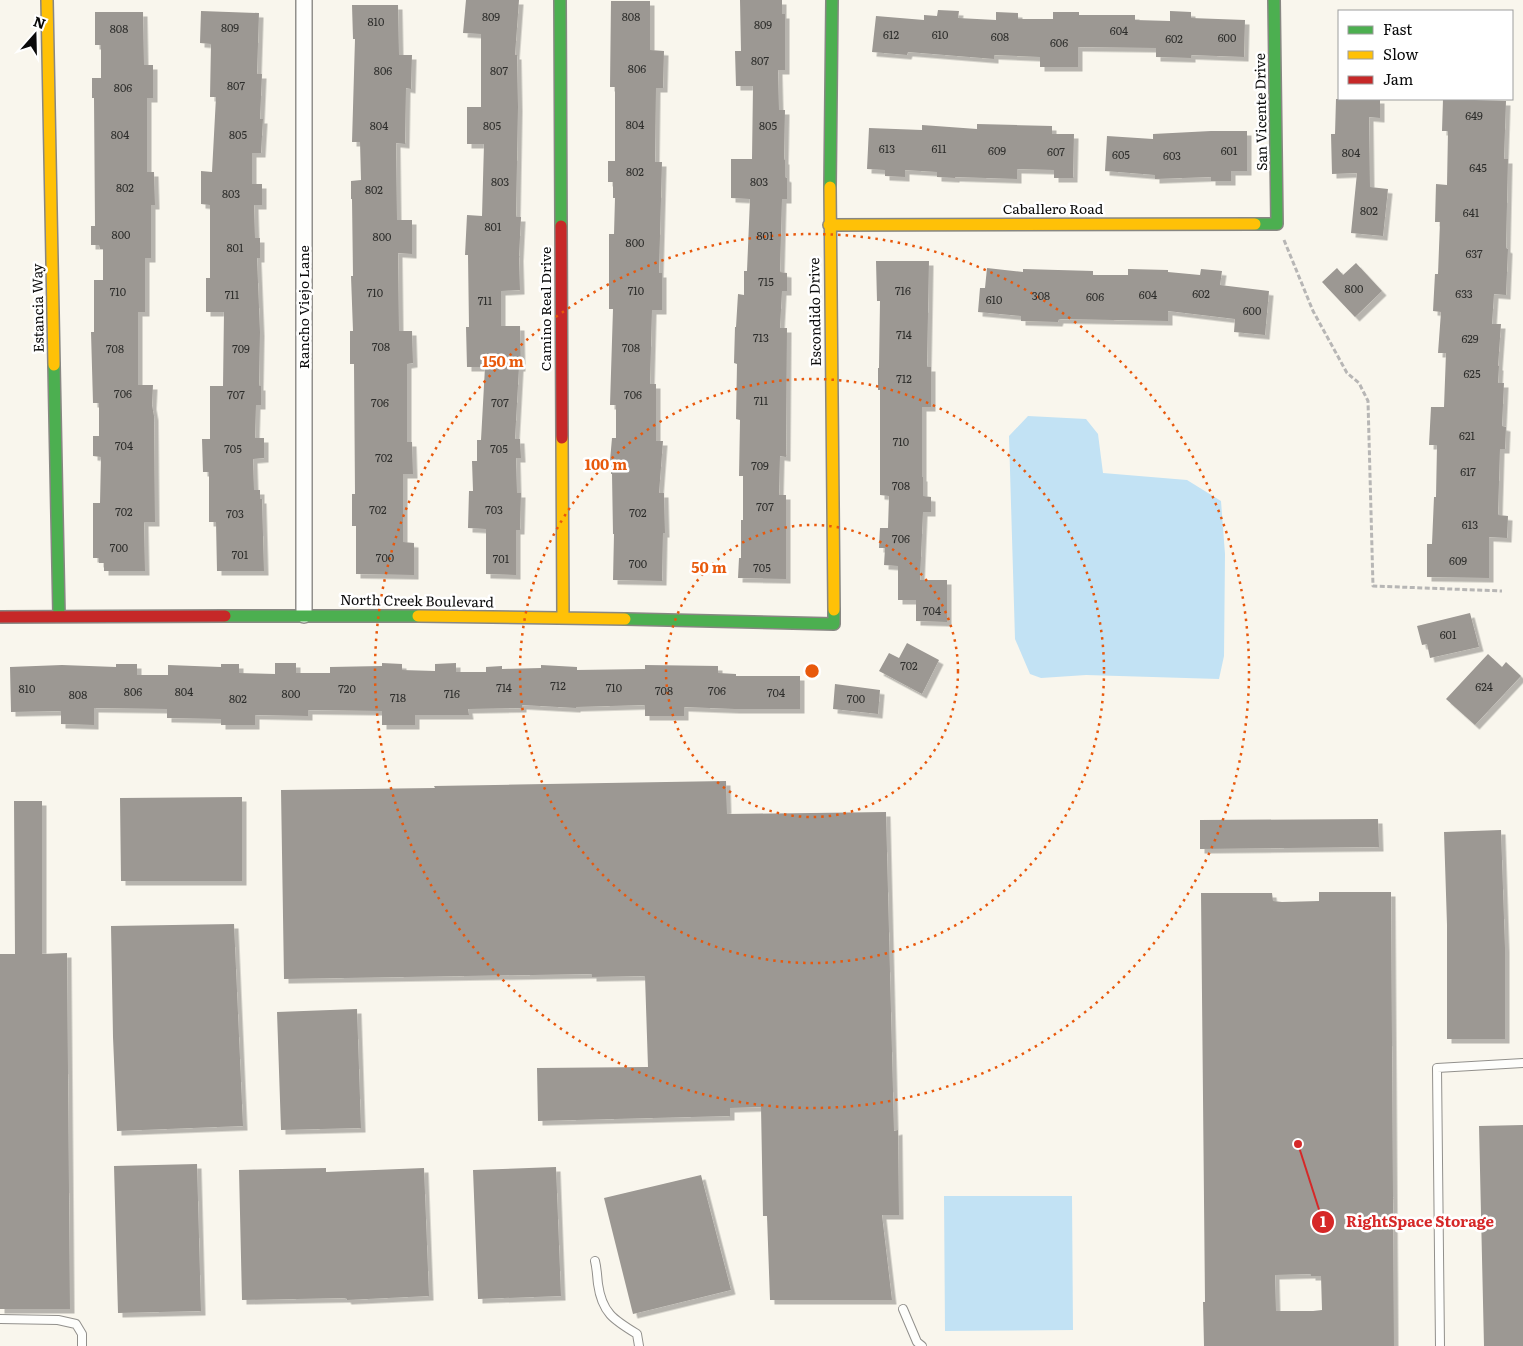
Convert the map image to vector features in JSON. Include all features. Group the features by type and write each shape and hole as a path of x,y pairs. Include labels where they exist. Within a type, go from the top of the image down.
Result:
{"street":[{"name":"Estancia Way","path":"47,0 59,616"},
{"name":"Rancho Viejo Lane","path":"304,0 304,614"},
{"name":"Camino Real Drive","path":"560,0 563,618"},
{"name":"Escondido Drive","path":"832,0 829,225 834,624"},
{"name":"San Vicente Drive","path":"1274,0 1277,224"},
{"name":"Caballero Road","path":"829,225 1277,224"},
{"name":"North Creek Boulevard","path":"0,617 304,614 834,624"}],"lane":[{"path":"1440,1346 1437,1068 1523,1063"},
{"path":"595,1261 600,1299 608,1314 637,1334 640,1346"},
{"path":"903,1309 917,1342 922,1346"},
{"path":"0,1320 58,1320 76,1324 82,1334 82,1346"}],"path":[{"path":"1277,224 1312,311 1347,374 1359,383 1368,401 1373,586 1502,591"}],"water":[{"path":"1028,416 1086,419 1098,434 1103,473 1187,480 1221,501 1225,554 1224,656 1219,679 1086,675 1041,678 1030,674 1015,639 1009,436"},
{"path":"944,1196 1072,1196 1073,1330 945,1331"}],"building":[{"path":"466,0 519,0 515,55 517,55 518,107 516,217 521,217 520,290 501,291 501,326 520,326 521,367 519,367 515,439 520,439 521,458 516,458 517,493 521,493 520,530 516,530 516,575 486,574 486,529 468,528 469,491 473,491 472,461 477,461 477,440 481,440 485,367 467,367 466,327 469,327 468,255 465,255 467,215 482,216 484,144 467,144 467,107 481,107 481,34 463,33"},
{"path":"740,0 782,0 782,14 785,14 785,70 778,70 779,110 785,110 784,160 785,177 787,178 787,199 782,199 780,272 787,273 787,291 782,291 780,328 787,328 786,457 780,456 779,495 786,495 786,579 738,578 739,558 741,558 741,520 743,520 743,476 739,476 740,420 736,419 737,364 734,363 735,327 738,294 744,295 744,271 747,271 750,199 731,198 731,159 752,159 753,86 736,86 735,51 741,51"},
{"path":"611,1 650,1 650,50 664,51 663,88 656,88 655,162 662,162 659,273 662,273 662,310 652,310 650,384 656,384 656,441 663,441 659,493 664,493 665,533 663,533 662,581 613,580 614,534 610,461 612,438 616,438 616,405 610,405 613,309 609,309 609,234 614,234 615,198 613,198 613,182 608,182 608,161 615,161 615,87 610,87"},
{"path":"352,5 398,5 399,55 412,55 411,89 406,88 405,144 396,143 397,220 412,220 412,254 398,253 399,331 412,331 413,363 407,364 407,442 412,442 413,474 403,474 403,542 414,543 414,575 356,574 356,526 352,526 352,494 355,494 354,364 350,364 350,331 353,331 351,181 361,180 360,142 352,142 355,39 353,39"},
{"path":"938,10 959,11 958,18 996,20 996,12 1018,13 1018,19 1053,19 1053,12 1079,12 1079,15 1135,15 1135,20 1170,21 1170,11 1191,12 1191,18 1245,20 1244,57 1191,55 1191,58 1156,57 1156,48 1078,47 1078,67 1040,67 1040,57 994,55 994,59 908,52 907,55 872,52 876,16 924,20 924,15 937,16"},
{"path":"201,11 259,13 257,74 262,74 260,119 263,119 261,153 252,153 252,184 262,184 262,205 254,205 255,238 260,238 260,258 257,258 260,332 259,386 261,386 261,405 256,405 255,438 264,438 264,458 253,459 254,490 260,490 260,499 262,499 264,571 217,571 216,522 209,522 209,472 203,472 202,439 210,439 210,386 223,386 224,312 206,312 206,278 210,278 210,205 201,204 201,171 212,172 216,97 210,97 211,44 200,43"},
{"path":"95,12 143,12 144,65 153,65 153,98 147,98 147,172 154,172 155,205 151,205 151,258 145,258 145,312 138,312 138,385 153,385 152,405 154,416 155,522 144,522 145,571 104,571 104,563 99,563 99,558 93,558 93,503 100,503 101,457 93,456 93,436 99,436 99,403 93,403 91,332 94,332 94,280 103,280 103,249 100,249 99,245 91,245 91,226 95,226 94,98 92,98 92,78 101,78 101,45 95,45"},
{"path":"1336,99 1380,100 1380,118 1369,117 1370,187 1388,189 1383,236 1351,233 1357,173 1332,174 1331,134 1335,134"},
{"path":"1443,100 1506,101 1504,159 1508,159 1506,248 1508,249 1506,295 1494,294 1492,324 1501,324 1498,383 1504,383 1502,426 1506,427 1505,449 1500,449 1498,515 1508,516 1507,538 1489,537 1489,578 1427,577 1427,544 1432,544 1434,497 1436,497 1437,445 1429,445 1431,407 1444,407 1446,353 1438,353 1441,312 1433,311 1435,274 1438,274 1440,222 1435,222 1436,184 1447,185 1448,131 1442,131"},
{"path":"977,124 1052,126 1052,134 1074,134 1073,178 1054,178 1054,170 1017,169 1017,179 937,177 937,172 905,170 905,177 885,176 885,170 867,169 869,128 922,130 922,125 977,129"},
{"path":"1247,131 1247,171 1231,171 1231,181 1211,181 1211,177 1155,179 1155,175 1105,171 1107,136 1153,139 1153,134"},
{"path":"876,261 929,261 927,367 931,367 931,407 922,407 922,477 923,496 931,497 931,512 923,512 920,580 947,580 947,622 916,621 916,600 898,600 898,566 884,565 885,548 879,548 880,528 888,528 889,496 880,495 880,390 878,390 878,368 880,301 877,301"},
{"path":"1356,263 1382,291 1355,317 1322,282 1337,268 1343,275"},
{"path":"987,268 1023,272 1023,269 1093,271 1093,275 1128,275 1128,269 1168,270 1168,272 1200,275 1201,269 1222,271 1220,285 1269,291 1265,335 1234,332 1235,319 1168,311 1168,321 1059,319 1058,322 1021,321 1021,316 978,312 980,288 985,288"},
{"path":"1470,613 1479,647 1430,658 1427,644 1422,645 1417,626"},
{"path":"907,643 939,660 922,694 879,671 889,653 899,658"},
{"path":"1488,654 1502,667 1506,662 1521,676 1475,725 1446,699"},
{"path":"275,663 296,663 296,673 330,673 330,667 382,666 382,663 402,664 402,670 435,671 435,664 456,663 456,672 486,672 486,667 502,666 502,669 541,668 541,665 577,667 577,670 645,669 645,665 718,666 718,673 736,674 736,676 800,676 800,709 684,707 684,716 645,716 645,705 576,708 522,705 522,708 468,709 469,715 415,715 415,725 382,725 382,711 308,710 308,716 255,715 255,725 221,725 221,719 167,718 167,709 94,708 94,725 61,724 61,711 11,712 10,667 62,665 116,667 116,664 137,664 137,675 168,675 168,665 221,667 221,664 239,664 239,673 275,674"},
{"path":"835,684 880,690 878,714 833,709"},
{"path":"726,781 727,814 886,812 894,1131 898,1130 899,1215 882,1215 892,1300 770,1300 767,1216 763,1216 761,1107 730,1108 730,1116 538,1121 537,1068 648,1067 645,976 592,977 592,974 284,979 281,790"},
{"path":"242,797 242,881 121,881 120,798"},
{"path":"14,801 42,801 42,954 67,953 70,1309 0,1309 0,954 15,954"},
{"path":"1378,819 1379,847 1200,849 1200,820"},
{"path":"1501,830 1505,948 1505,1039 1447,1039 1447,925 1444,832"},
{"path":"1319,892 1391,892 1394,1346 1204,1346 1201,893 1272,893 1273,901 1319,901","holes":["1311,1274 1311,1276 1321,1276 1322,1310 1276,1311 1275,1275"]},
{"path":"234,924 243,1126 117,1131 111,926"},
{"path":"357,1009 361,1128 281,1130 277,1012"},
{"path":"1523,1125 1523,1346 1484,1346 1479,1126"},
{"path":"197,1164 201,1311 118,1313 114,1166"},
{"path":"556,1167 561,1296 478,1299 473,1170"},
{"path":"326,1168 326,1172 424,1168 429,1296 347,1300 346,1298 242,1300 239,1170"},
{"path":"701,1175 731,1290 633,1314 604,1198"}],"traffic: fast":[{"path":"560,0 561,226"},
{"path":"830,187 832,0"},
{"path":"1255,224 1277,224 1274,0"},
{"path":"54,365 59,616"},
{"path":"625,619 834,624 834,610"},
{"path":"225,616 418,616"}],"traffic: slow":[{"path":"47,0 54,365"},
{"path":"830,187 834,610"},
{"path":"829,225 1255,224"},
{"path":"562,438 563,618"},
{"path":"418,616 625,619"}],"traffic: jam":[{"path":"561,226 562,438"},
{"path":"0,617 225,616"}],"place":[{"name":"RightSpace Storage","path":"1298,1144"}]}
